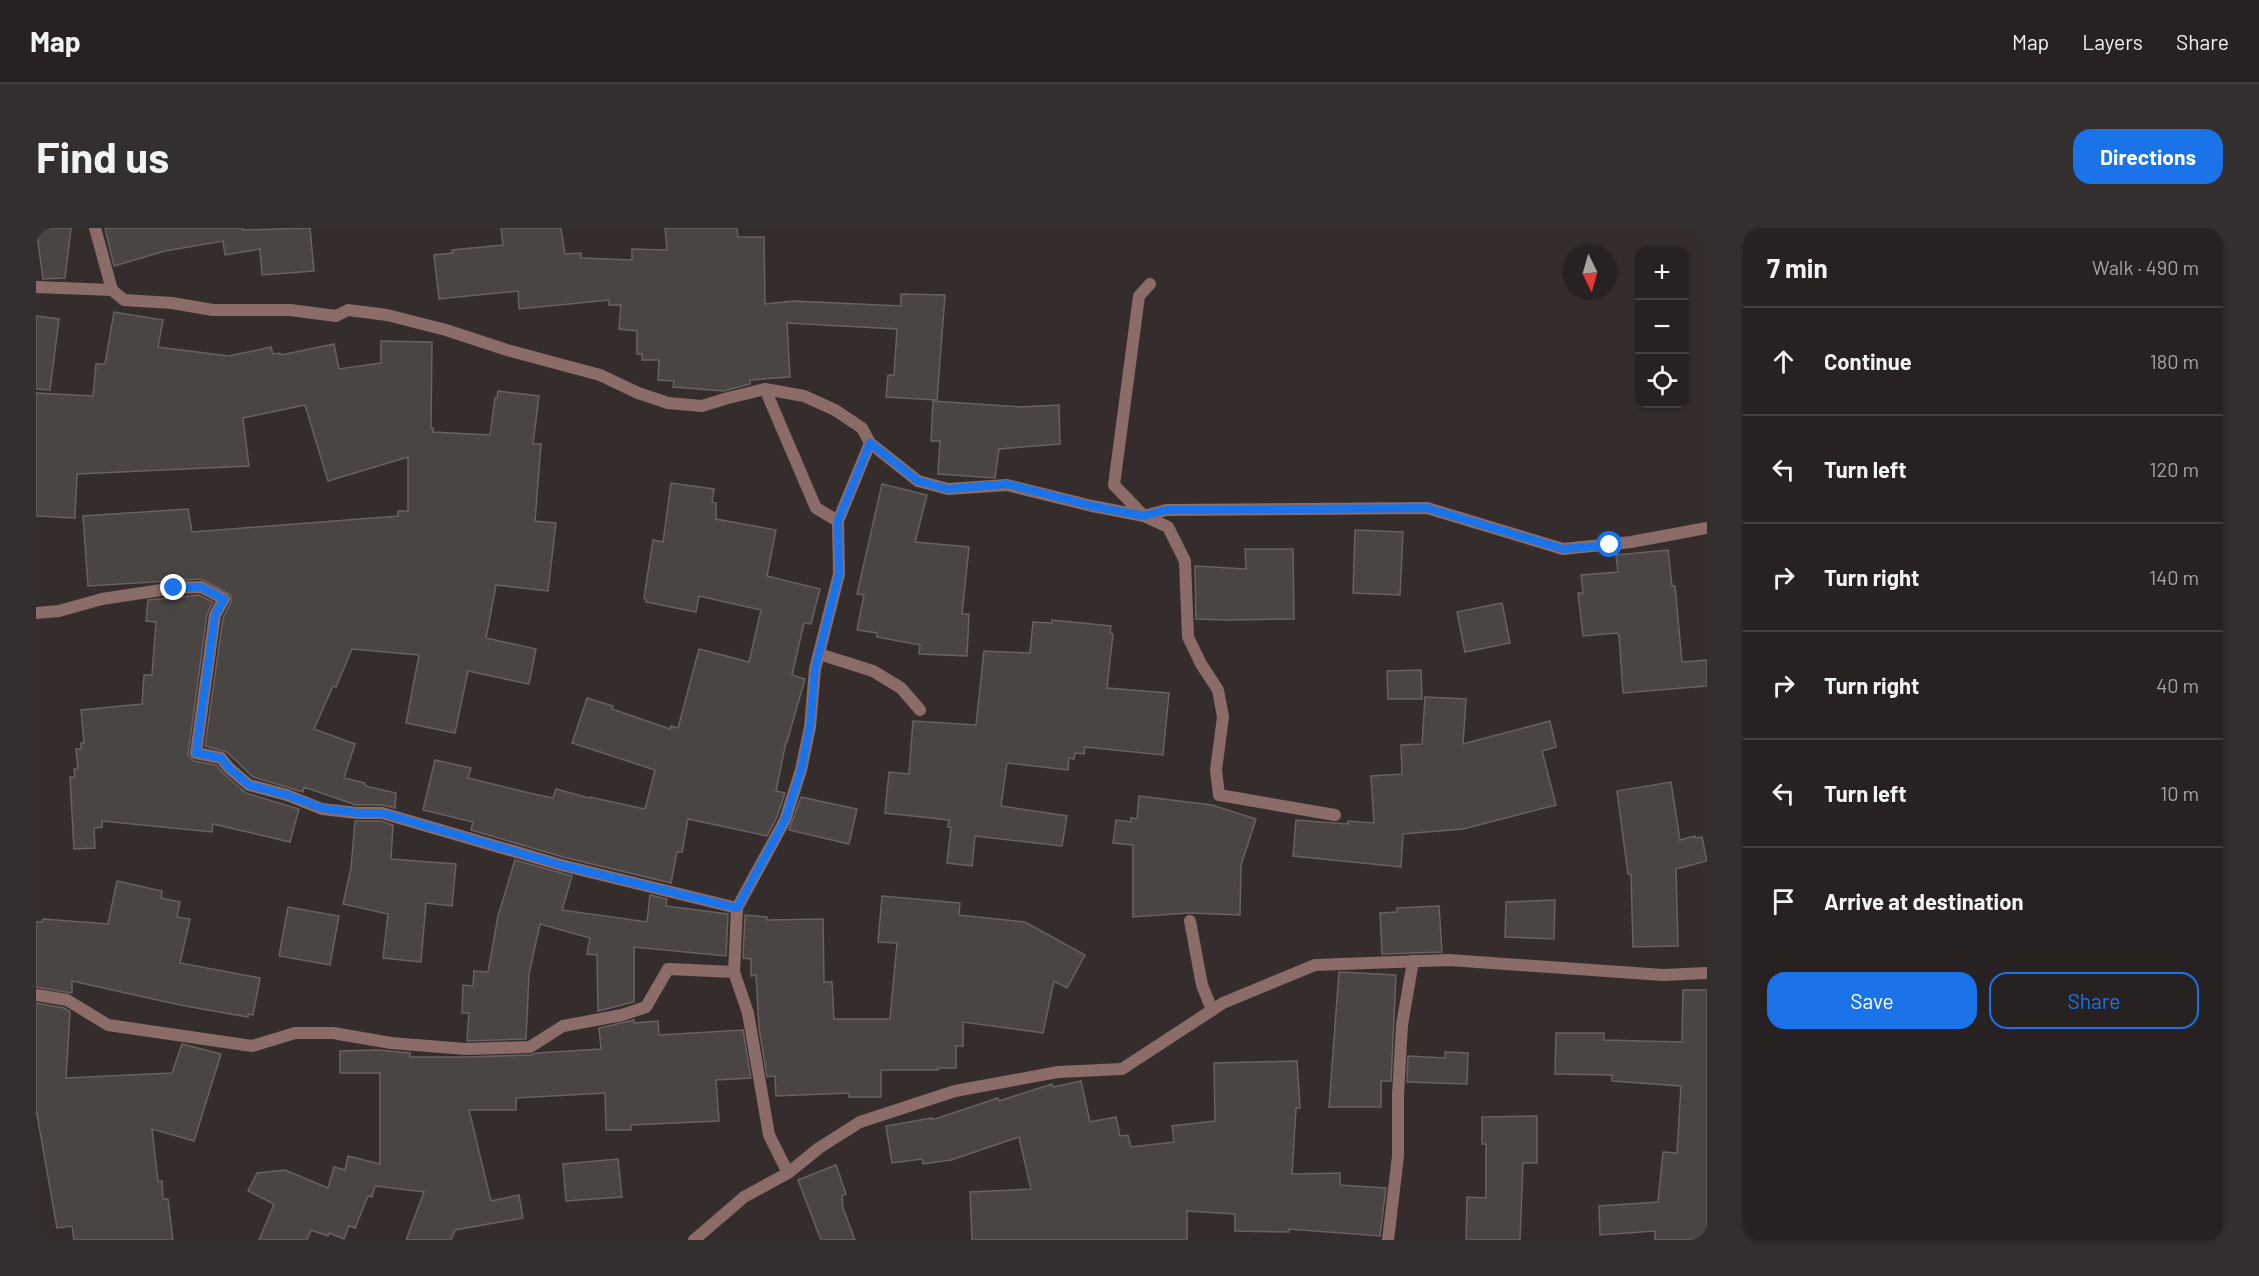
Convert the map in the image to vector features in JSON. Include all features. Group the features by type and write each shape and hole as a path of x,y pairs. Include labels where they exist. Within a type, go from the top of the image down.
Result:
{"street":[{"path":"95,228 112,290 124,300 172,303 213,310 290,310 336,316 348,310 387,315 600,375 638,393 668,403 702,406 765,389 804,396 835,410 862,428 870,443 918,481 948,489 1007,484 1092,506 1144,516 1167,527 1185,561 1188,637 1201,664 1218,690 1223,717 1216,770 1219,795 1335,815"},
{"path":"1144,516 1114,485 1138,296 1150,284"},
{"path":"36,287 112,290"},
{"path":"765,389 816,508 838,521"},
{"path":"788,1173 769,1135 748,1013 734,972 737,908 785,820 801,770 810,727 815,669 839,574 838,521 870,443"},
{"path":"1144,516 1166,510 1427,508 1563,549 1631,542 1707,528"},
{"path":"36,614 59,611 102,599 174,588 201,587 224,599 215,615 196,753 221,758 249,785 287,795 322,808 357,813 382,813 561,865 737,908"},
{"path":"819,654 873,671 901,688 920,710"},
{"path":"1190,921 1202,985 1212,1010"},
{"path":"694,1240 744,1197 788,1173 819,1148 860,1122 955,1091 1058,1072 1122,1069 1222,1003 1315,966 1449,960 1663,975 1707,973"},
{"path":"1388,1240 1398,1156 1398,1095 1402,1025 1413,961"},
{"path":"36,995 67,1000 108,1025 252,1046 295,1033 333,1033 391,1043 466,1048 530,1047 563,1026 622,1016 646,1007 668,969 734,972"}],"building":[{"path":"36,228 71,228 65,278 43,279"},
{"path":"105,228 243,228 243,230 310,228 314,271 262,275 260,249 225,255 223,241 165,251 114,266"},
{"path":"501,228 561,228 565,254 581,253 581,258 632,260 632,249 667,250 665,228 737,228 738,237 764,237 765,304 793,301 901,306 901,294 945,295 937,400 886,397 888,375 894,375 897,329 787,323 790,377 750,380 750,384 724,391 673,387 674,381 658,380 659,360 642,360 642,354 637,354 637,331 619,329 621,305 609,305 609,300 519,309 518,291 439,299 434,255 453,253 452,250 503,245"},
{"path":"114,312 163,320 158,347 229,356 271,347 273,354 280,353 281,355 334,344 339,369 381,363 381,341 432,342 431,428 433,432 490,435 498,391 539,396 533,444 541,444 535,521 556,523 548,591 496,585 486,638 536,649 529,684 468,671 455,733 406,723 419,655 352,649 336,687 333,686 314,729 355,744 344,778 365,783 365,786 396,793 395,808 382,805 356,805 304,787 303,792 253,777 227,752 205,746 223,618 231,602 231,595 201,579 88,586 83,516 188,509 192,532 398,516 398,511 408,511 408,457 328,481 305,405 243,418 249,466 77,474 75,518 36,516 36,393 93,396 96,364 105,364"},
{"path":"36,316 59,319 50,390 36,389"},
{"path":"933,401 1020,407 1059,405 1060,444 999,449 995,478 938,474 940,441 931,441"},
{"path":"671,483 714,489 712,502 716,503 716,519 776,530 767,576 820,589 811,624 804,623 792,675 805,679 786,742 776,791 785,793 777,817 767,836 688,819 682,852 677,852 671,883 563,857 471,830 473,822 423,810 435,760 471,768 468,778 529,793 553,798 556,789 645,809 655,770 572,743 587,698 670,729 671,726 678,728 699,649 749,662 761,610 699,596 696,612 646,602 644,598 653,540 663,542"},
{"path":"882,484 927,495 915,542 969,547 962,614 969,614 967,656 919,654 920,645 877,637 877,633 857,630 864,595 857,594"},
{"path":"1355,530 1403,532 1400,595 1353,593"},
{"path":"1245,549 1293,549 1294,619 1196,619 1195,566 1246,569"},
{"path":"1668,550 1672,586 1675,586 1682,662 1707,660 1707,686 1623,693 1619,635 1617,633 1583,636 1578,593 1583,593 1581,575 1618,572 1616,555"},
{"path":"199,595 213,602 207,614 188,755 194,761 216,765 246,793 299,809 290,842 213,824 212,832 102,821 102,827 94,828 95,848 74,849 70,777 75,777 74,769 78,769 76,749 81,749 81,743 84,743 81,710 142,704 144,675 152,675 156,622 146,621 148,600"},
{"path":"1502,603 1510,643 1465,652 1457,612"},
{"path":"1052,620 1111,626 1110,633 1113,634 1107,688 1169,693 1163,755 1085,747 1084,754 1075,753 1074,759 1069,758 1068,770 1007,763 1001,806 1067,816 1062,846 975,836 972,866 947,863 951,827 948,827 949,820 885,813 889,772 909,774 913,721 976,725 984,651 1030,653 1033,622 1052,623"},
{"path":"1421,670 1422,699 1388,699 1387,671"},
{"path":"1425,697 1466,699 1463,744 1550,721 1556,747 1542,751 1556,805 1463,829 1403,834 1401,867 1293,856 1296,820 1348,824 1348,821 1374,823 1371,776 1402,774 1401,745 1422,744"},
{"path":"1671,782 1680,840 1695,836 1695,838 1702,837 1707,861 1676,869 1678,946 1633,947 1631,874 1628,874 1617,791"},
{"path":"1139,796 1212,805 1256,819 1241,865 1240,915 1189,913 1133,917 1133,845 1113,843 1116,820 1131,822 1131,818 1137,819"},
{"path":"801,797 857,809 849,844 789,830"},
{"path":"355,821 381,821 393,825 391,859 456,864 452,906 426,903 421,962 383,958 388,914 343,904 351,868"},
{"path":"515,860 572,876 562,910 647,922 650,895 667,899 666,906 728,914 726,956 634,947 634,1002 598,1011 597,955 587,954 590,938 540,924 529,974 526,1039 467,1041 469,1013 462,1013 463,985 473,986 474,971 488,972 498,916"},
{"path":"117,881 162,891 161,898 180,902 177,917 190,919 180,963 260,978 253,1015 248,1014 248,1017 180,1005 72,981 72,993 36,987 36,922 42,922 43,919 108,924"},
{"path":"882,896 960,903 959,915 1025,922 1085,955 1067,988 1054,981 1043,1033 963,1022 963,1046 956,1046 956,1068 881,1070 881,1097 849,1097 849,1093 776,1096 775,1076 767,1077 759,1028 756,975 751,976 751,959 743,958 745,915 767,917 767,920 823,919 824,982 832,982 834,1019 890,1019 897,943 878,942"},
{"path":"1555,900 1554,939 1505,937 1506,902"},
{"path":"1439,906 1442,952 1382,954 1380,913 1397,912 1397,908"},
{"path":"288,907 339,916 330,965 279,956"},
{"path":"1339,972 1396,975 1391,1081 1381,1081 1381,1107 1329,1107"},
{"path":"1683,990 1707,990 1707,1240 1655,1240 1655,1231 1600,1235 1599,1206 1658,1202 1663,1152 1677,1153 1681,1086 1612,1081 1612,1075 1555,1074 1556,1033 1604,1033 1604,1040 1682,1042"},
{"path":"36,1003 64,1008 70,1012 66,1078 172,1073 182,1044 221,1054 194,1141 152,1129 158,1181 162,1181 163,1199 168,1199 173,1240 74,1240 72,1226 57,1228 36,1109"},
{"path":"634,1020 634,1023 658,1021 659,1035 743,1030 751,1078 716,1080 719,1121 631,1125 631,1130 606,1130 605,1093 516,1098 516,1110 469,1110 491,1201 519,1195 523,1218 455,1230 451,1240 406,1240 424,1192 375,1186 372,1197 368,1196 355,1228 349,1226 344,1239 329,1233 328,1236 311,1230 307,1240 259,1240 274,1204 248,1191 257,1173 285,1170 328,1188 334,1167 345,1170 348,1156 380,1164 380,1073 340,1073 340,1051 378,1050 410,1053 410,1057 466,1057 601,1049 599,1028"},
{"path":"1445,1052 1468,1053 1467,1084 1407,1082 1408,1056 1445,1058"},
{"path":"1297,1061 1300,1108 1296,1108 1292,1174 1340,1173 1340,1185 1386,1188 1380,1236 1289,1229 1289,1232 1235,1231 1235,1214 1187,1211 1187,1240 972,1240 970,1192 1031,1189 1019,1137 951,1160 923,1164 922,1159 892,1163 886,1126 932,1118 932,1120 998,1098 999,1101 1052,1084 1053,1087 1081,1081 1090,1122 1116,1117 1120,1136 1128,1135 1131,1147 1174,1142 1172,1126 1215,1121 1214,1063"},
{"path":"1537,1116 1537,1163 1523,1163 1520,1240 1466,1240 1467,1197 1486,1198 1486,1144 1482,1144 1482,1117"},
{"path":"618,1159 622,1197 566,1201 563,1164"},
{"path":"836,1165 846,1194 842,1196 843,1208 855,1240 821,1240 798,1180"}],"route":[{"path":"174,588 201,587 224,599 215,615 196,753 221,758 249,785 287,795 322,808 357,813 382,813 561,865 737,908 785,820 801,770 810,727 815,669 839,574 838,521 870,443 918,481 948,489 1007,484 1092,506 1144,516 1166,510 1427,508 1563,549 1610,545"}]}
